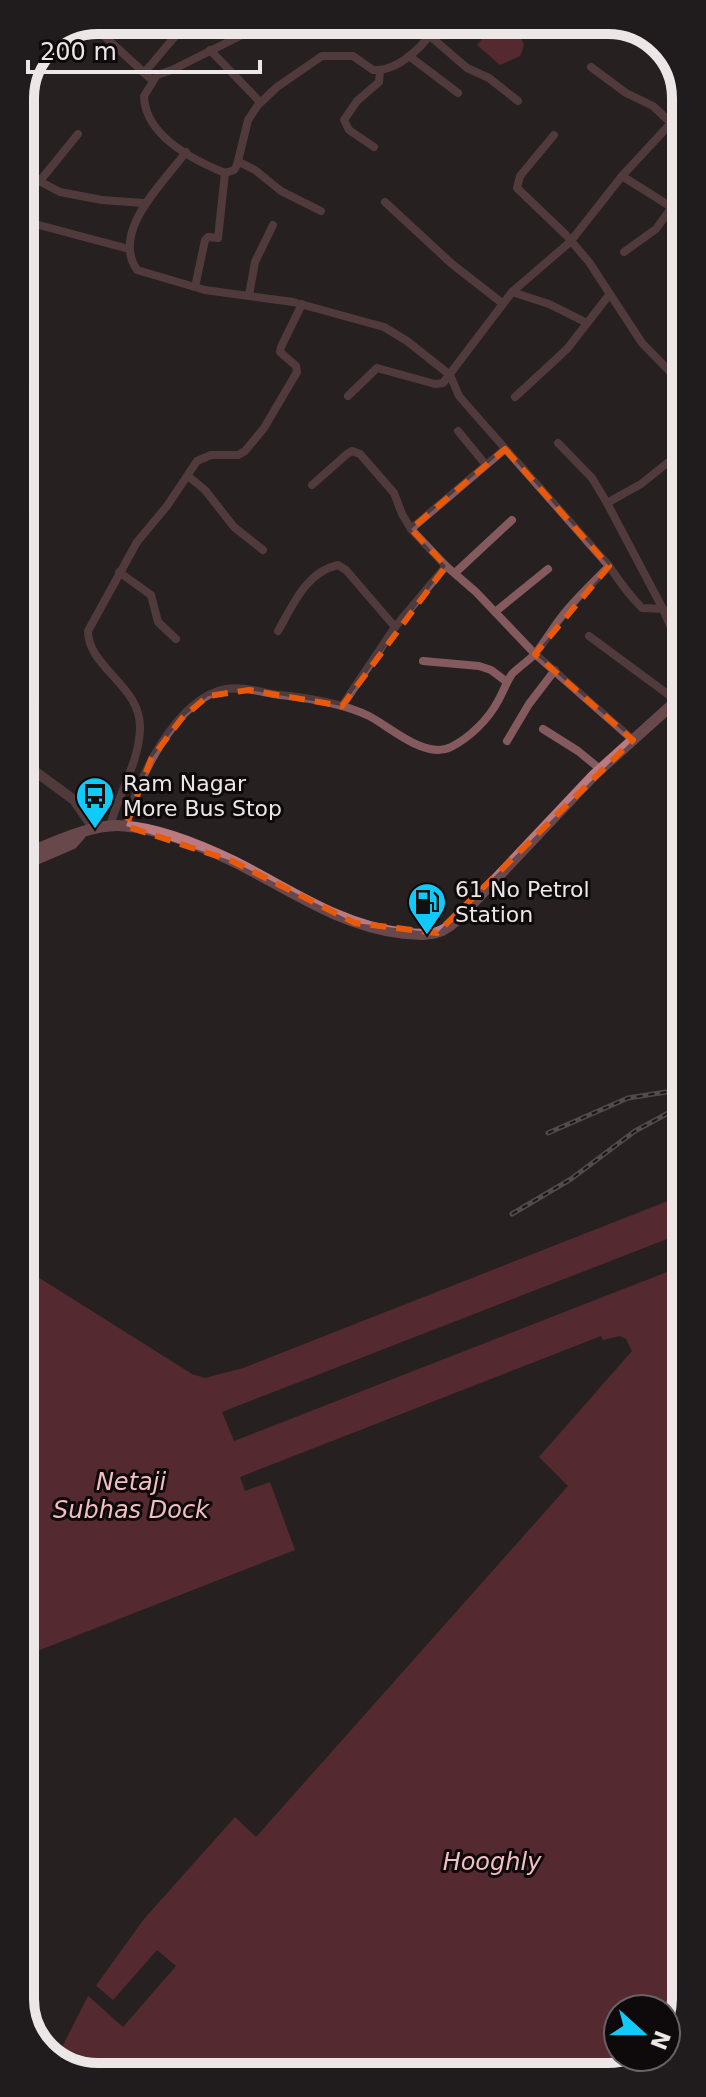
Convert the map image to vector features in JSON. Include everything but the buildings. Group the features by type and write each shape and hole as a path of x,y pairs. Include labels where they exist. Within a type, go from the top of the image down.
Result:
{"main road":[{"path":"34,850 69,835 110,826 126,826 160,834 232,861 355,923 387,931 437,933 458,919 600,769 672,705"},
{"path":"34,860 72,844 80,835"}],"street":[{"path":"102,34 152,80"},
{"path":"144,73 177,34"},
{"path":"244,34 157,75 144,96 151,120 170,142 225,173 234,170 239,162 248,120 260,102 322,56 353,56 373,70 380,71 409,56 430,36 467,68 489,78 518,101"},
{"path":"210,50 260,102"},
{"path":"409,56 458,93"},
{"path":"348,396 377,368 439,385 450,375 502,303 570,242 622,176 671,123 653,106 626,93 591,67"},
{"path":"374,147 349,130 344,120 357,101 379,82 380,71"},
{"path":"39,182 78,134"},
{"path":"554,135 520,176 517,184 521,192 589,262 642,343 672,374"},
{"path":"186,152 143,203 129,249 137,270 195,287 302,304 384,327 418,348 450,375 459,396 609,566 620,584 642,608 663,609"},
{"path":"239,162 255,170 281,191 321,211"},
{"path":"195,287 205,240 218,238 225,173"},
{"path":"622,176 672,207 656,229 624,252"},
{"path":"34,179 78,197 143,203"},
{"path":"385,202 452,264 502,303"},
{"path":"34,224 129,249"},
{"path":"249,295 255,262 273,225"},
{"path":"512,292 549,304 587,323"},
{"path":"515,397 567,349 609,295"},
{"path":"110,826 138,745 139,715 128,692 94,652 88,631 137,542 201,457 238,455 264,428 296,375 296,366 282,355 281,347 302,304"},
{"path":"458,431 486,465"},
{"path":"558,443 592,478 672,630"},
{"path":"411,529 505,449"},
{"path":"312,485 347,454 356,451 394,493 411,529 446,566 535,654 633,740"},
{"path":"607,503 641,484 671,460"},
{"path":"188,476 205,490 234,527 263,550"},
{"path":"455,573 512,520"},
{"path":"278,631 315,574 338,565 346,570 395,627"},
{"path":"342,706 395,627 446,566"},
{"path":"126,826 131,803 151,759 182,718 208,696 226,689 342,706 370,717 408,742 448,749 489,716 513,673 535,654 565,612 609,566"},
{"path":"495,612 548,569"},
{"path":"119,572 151,595 158,622 176,639"},
{"path":"589,636 672,693"},
{"path":"423,661 485,667 507,682"},
{"path":"507,741 529,704 555,670"},
{"path":"543,729 600,769"},
{"path":"34,771 74,800 94,829"}],"highlighted area":[{"path":"505,449 609,566 535,654 633,740 437,933 355,923 232,861 126,826 151,759 182,718 208,696 249,690 342,706 446,566 411,529"}],"water":[{"path":"486,34 519,34 524,46 520,56 500,65 477,45"},
{"name":"Hooghly","path":"672,1199 672,1237 222,1412 234,1441 672,1270 672,1993 602,1993 602,2063 94,2063 77,2060 60,2051 87,1998 144,1919 235,1817 256,1837 568,1486 539,1457 632,1351 626,1339 620,1336 603,1340 601,1336 240,1477 245,1491 270,1482 295,1550 34,1652 34,1275 192,1374 205,1378 243,1368"}],"pier":[{"path":"157,1950 176,1966 123,2027 85,1993 93,1983 113,2000"}],"railway":[{"path":"548,1133 628,1098 672,1091"},
{"path":"512,1214 571,1179 635,1131 672,1111"}],"place":[{"name":"Ram Nagar More Bus Stop","path":"95,830"},
{"name":"61 No Petrol Station","path":"427,936"}],"water label":[{"name":"Netaji Subhas Dock","path":"131,1496"}]}
